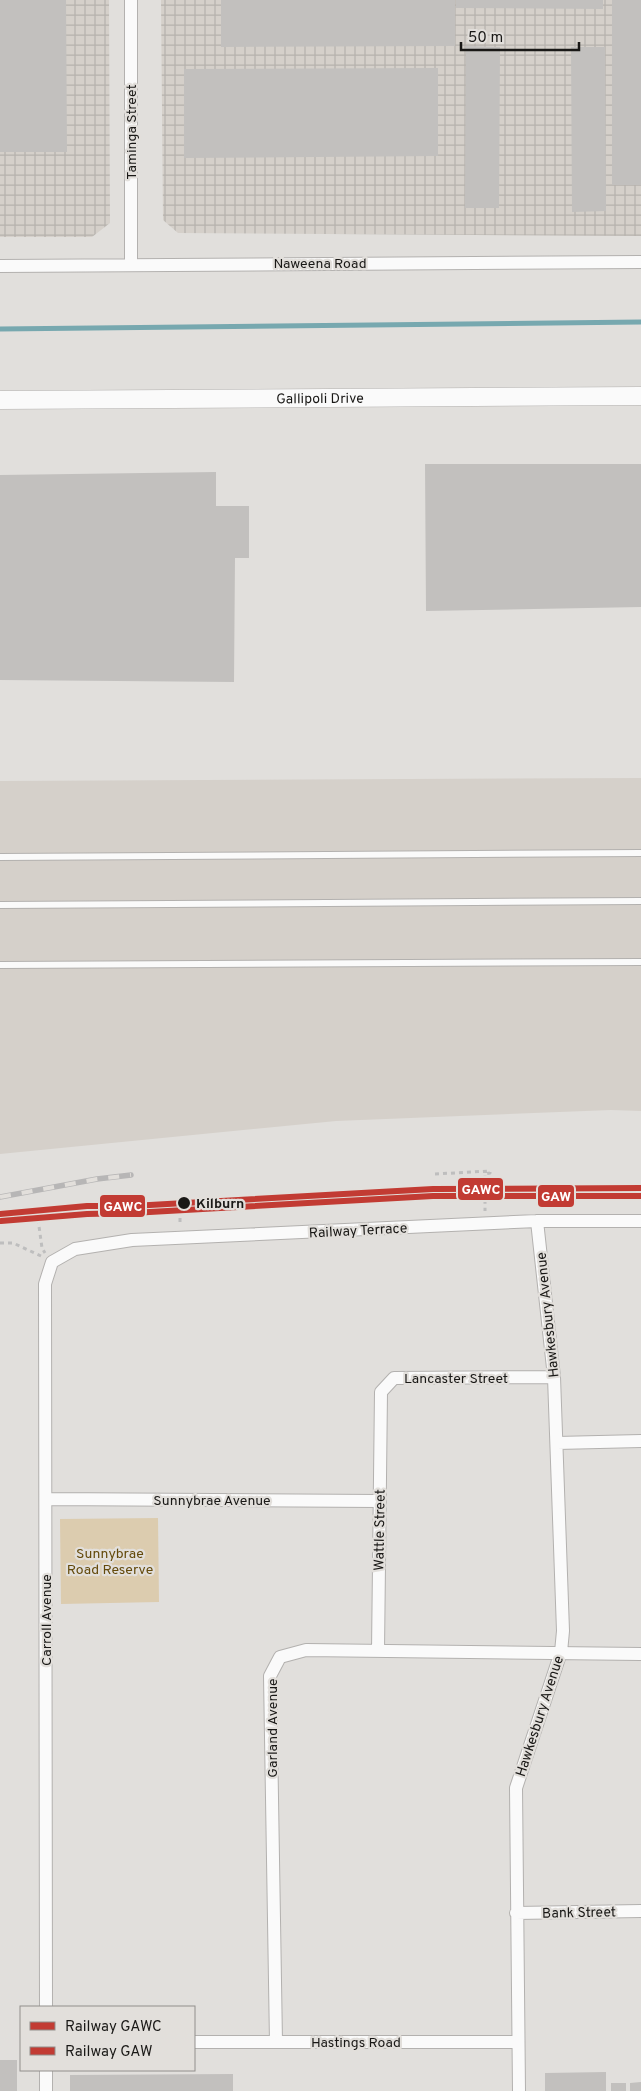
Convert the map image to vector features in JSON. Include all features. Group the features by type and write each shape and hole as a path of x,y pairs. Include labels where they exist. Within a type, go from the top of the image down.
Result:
{"street":[{"name":"Taminga Street","path":"131,0 131,264"},
{"name":"Naweena Road","path":"0,266 641,262"},
{"name":"Gallipoli Drive","path":"0,400 641,396"},
{"name":"Railway Terrace","path":"52,1262 75,1249 132,1240 537,1221 641,1221"},
{"name":"Hawkesbury Avenue","path":"519,2091 516,1788 560,1652 563,1631 554,1377 537,1221"},
{"name":"Carroll Avenue","path":"46,2006 45,1284 52,1262"},
{"name":"Lancaster Street","path":"380,1409 381,1392 394,1378 554,1377"},
{"name":"Wattle Street","path":"378,1651 380,1409"},
{"path":"557,1443 641,1441"},
{"name":"Sunnybrae Avenue","path":"46,1499 379,1501"},
{"name":"Garland Avenue","path":"276,2042 270,1676 280,1657 306,1650 641,1654"},
{"name":"Bank Street","path":"516,1913 641,1911"},
{"name":"Hastings Road","path":"195,2042 518,2042"},
{"path":"46,2071 46,2091"}],"lane":[{"path":"0,857 641,853"},
{"path":"0,905 641,901"},
{"path":"0,965 641,962"}],"path":[{"path":"435,1174 490,1171 490,1174 485,1174 485,1224"},
{"path":"166,1209 166,1212 180,1211 180,1238"},
{"path":"38,1218 42,1248 52,1262"},
{"path":"0,1243 13,1243 26,1248"}],"shaded area":[{"path":"0,0 109,0 110,223 92,237 0,237"},
{"path":"161,0 641,0 641,236 178,233 163,220"},
{"path":"641,778 641,1111 611,1110 336,1121 0,1154 0,781"}],"green space":[{"name":"Sunnybrae Road Reserve","path":"158,1518 159,1602 61,1604 60,1519"}],"building":[{"path":"0,0 66,0 67,152 0,152"},
{"path":"221,0 455,0 455,46 221,47"},
{"path":"456,0 603,0 603,9 456,8"},
{"path":"612,0 641,0 641,185 612,185"},
{"path":"466,46 500,47 499,208 465,208"},
{"path":"571,47 605,47 606,211 572,212"},
{"path":"438,68 438,156 184,158 184,69"},
{"path":"425,464 641,464 641,607 426,611"},
{"path":"216,472 216,506 249,506 249,558 235,558 234,682 0,680 0,475"},
{"path":"0,2060 17,2060 17,2091 0,2091"},
{"path":"606,2072 606,2091 545,2091 545,2073"},
{"path":"233,2074 233,2091 70,2091 70,2075"},
{"path":"641,2082 641,2091 630,2091 630,2083"},
{"path":"611,2083 626,2083 626,2091 611,2091"}],"waterway":[{"path":"0,329 641,322"}],"railway":[{"path":"0,1197 97,1179 131,1175"}],"rail line":[{"name":"GAWC","path":"0,1214 87,1206 132,1206 433,1189 641,1188"},
{"name":"GAW","path":"1,1221 87,1214 433,1196 641,1196"}],"place":[{"name":"Kilburn","path":"184,1203"}]}
